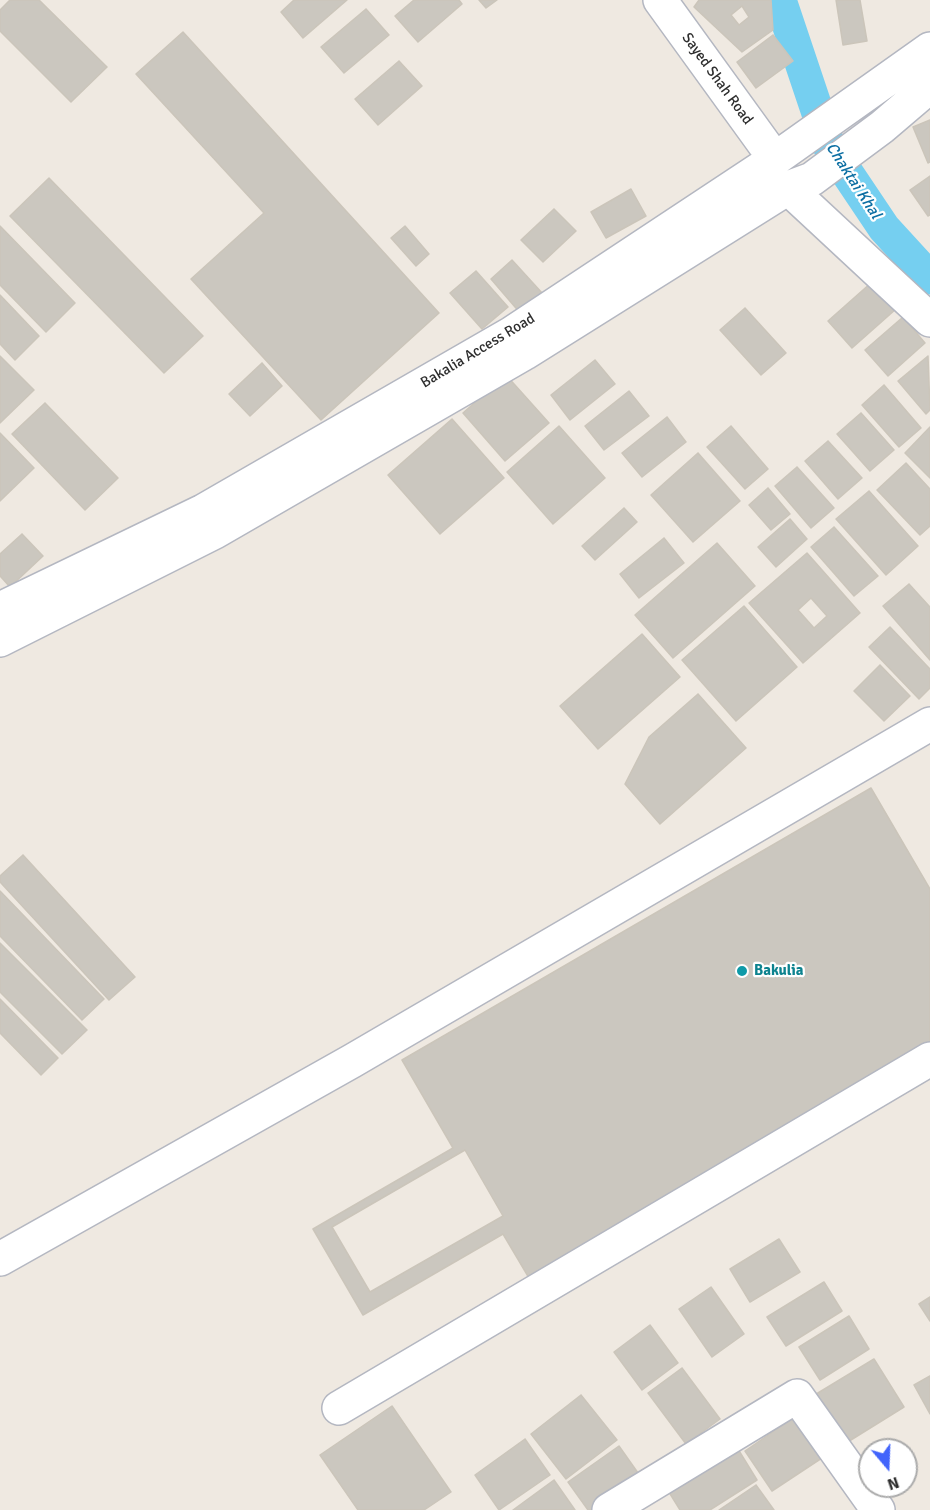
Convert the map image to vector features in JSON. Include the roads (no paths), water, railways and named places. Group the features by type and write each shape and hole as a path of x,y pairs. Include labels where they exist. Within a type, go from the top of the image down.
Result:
{"street":[{"name":"Sayed Shah Road","path":"660,0 792,168 930,320"},
{"name":"Bakalia Access Road","path":"0,640 235,520 525,353 792,168 860,97 930,49"},
{"name":"Bakalia Access Road","path":"0,609 203,511 792,168 882,127 930,86"},
{"path":"0,1259 352,1060 930,724"},
{"path":"339,1408 930,1059"},
{"path":"609,1510 797,1396 878,1510"}],"waterway":[{"name":"Chaktai Khal","path":"780,0 829,146 884,228 930,278"}],"place":[{"name":"Bakulia","path":"742,971"}]}
